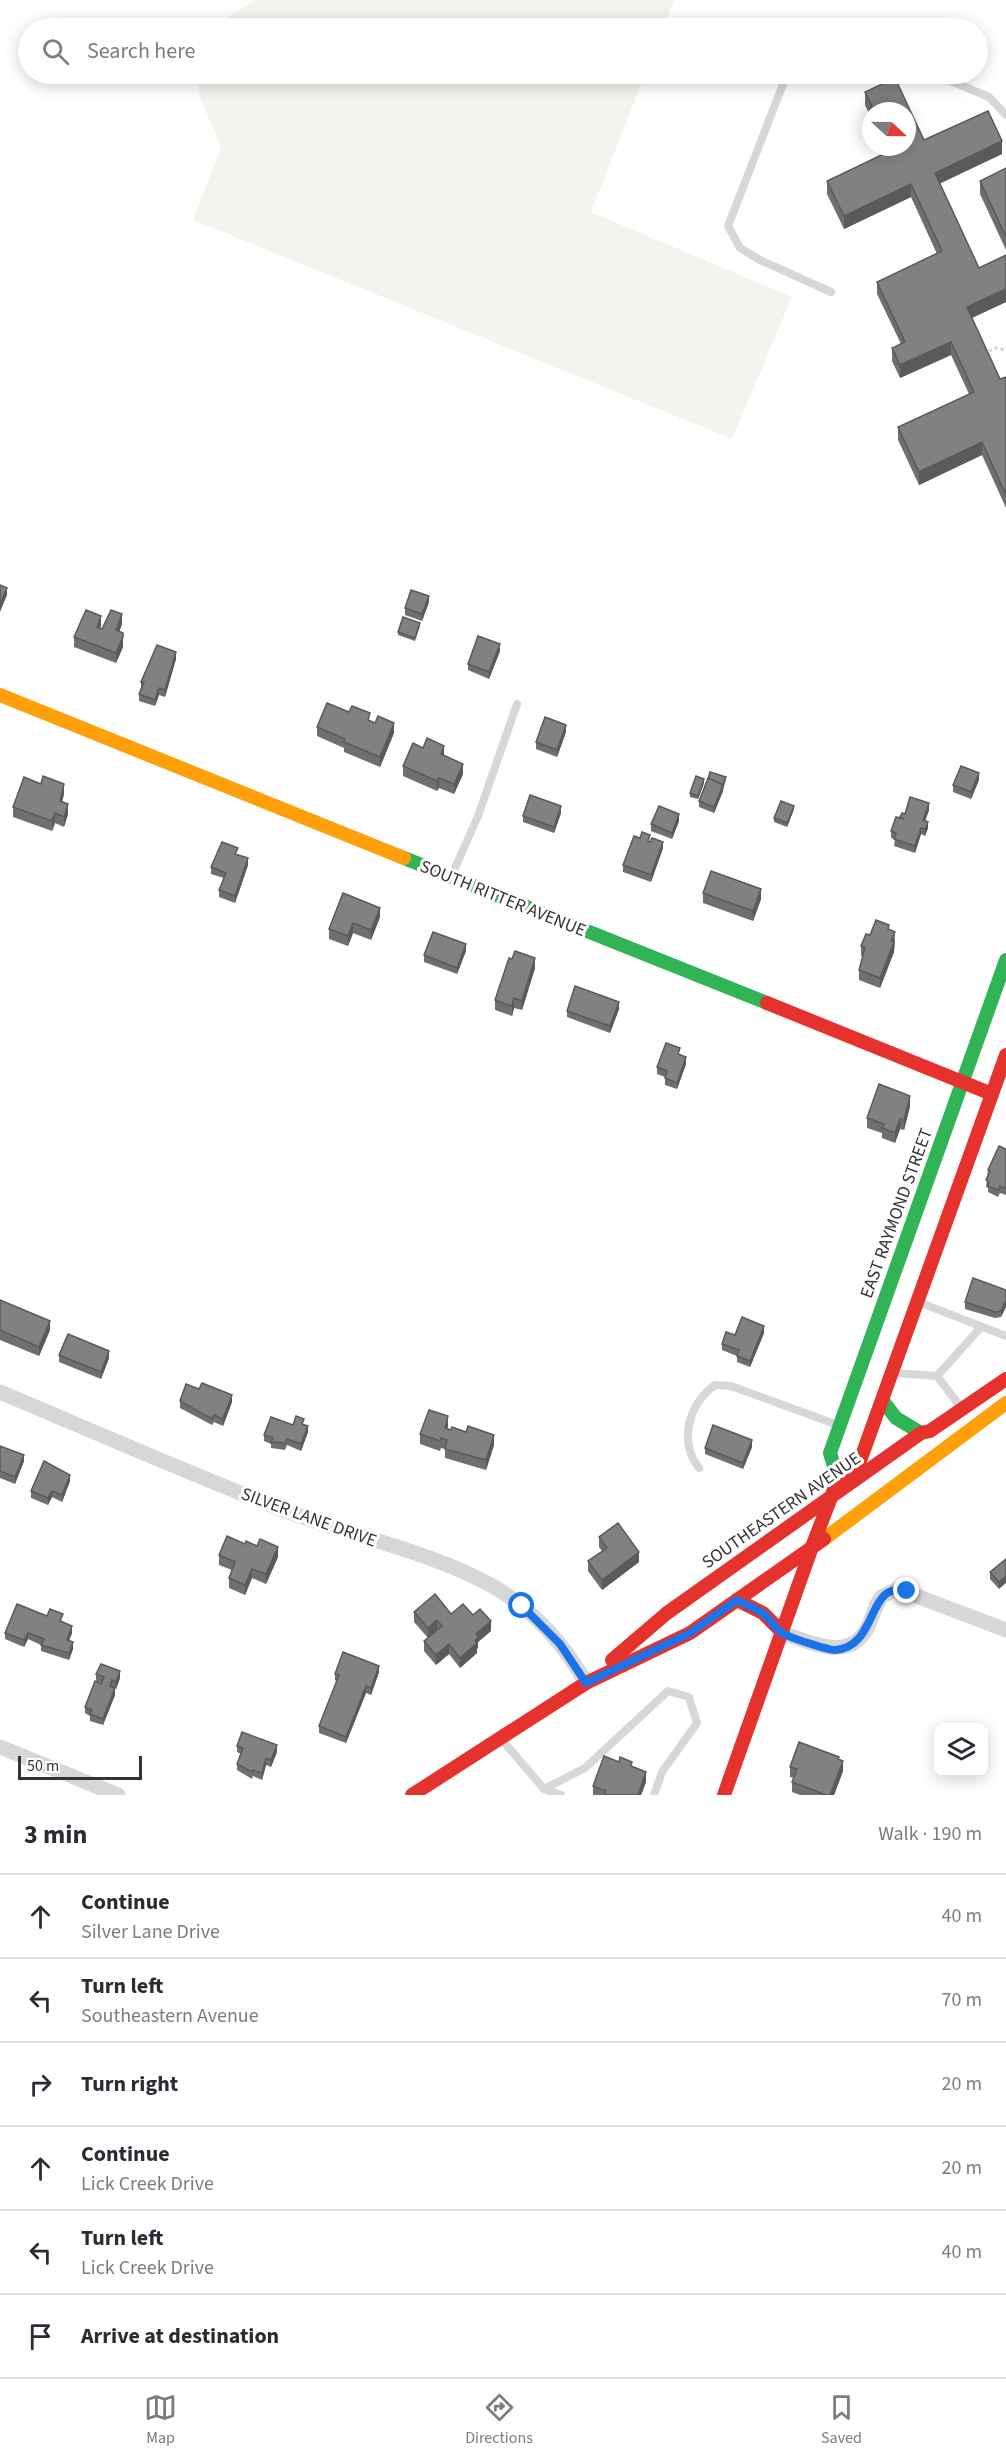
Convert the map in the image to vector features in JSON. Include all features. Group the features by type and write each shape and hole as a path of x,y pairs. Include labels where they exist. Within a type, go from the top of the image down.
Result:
{"main road":[{"name":"SOUTH RITTER AVENUE","path":"0,695 999,1097"},
{"name":"EAST RAYMOND STREET","path":"838,1479 830,1454 1006,960"},
{"path":"724,1795 838,1479 860,1461 918,1302 999,1097 1006,1055"},
{"name":"SOUTHEASTERN AVENUE","path":"586,1683 666,1613 921,1433 930,1431 1006,1378"},
{"path":"883,1401 896,1418 921,1433"},
{"name":"SOUTHEASTERN AVENUE","path":"412,1795 586,1683 690,1633 882,1498 1006,1403"},
{"path":"737,1600 763,1613 783,1634"}],"street":[{"name":"SILVER LANE DRIVE","path":"0,1392 287,1511 477,1578 510,1597 540,1622 570,1657 586,1683"},
{"path":"783,1634 834,1650 851,1644 866,1631 882,1596 898,1589 1006,1630"},
{"path":"0,1747 118,1795"}],"lane":[{"path":"782,84 728,226 740,248 760,260 831,292"},
{"path":"958,84 989,97 1006,115"},
{"path":"451,877 478,816 517,704"},
{"path":"918,1302 1006,1336"},
{"path":"937,1376 981,1326"},
{"path":"893,1372 937,1376 962,1408"},
{"path":"699,1468 690,1457 686,1438 702,1395 715,1384 731,1386 840,1426"},
{"path":"544,1789 585,1768 668,1691 689,1697 697,1723 662,1772 654,1795"},
{"path":"501,1738 544,1789 561,1795"}],"path":[{"path":"983,354 995,348 1006,350"}],"shaded area":[{"path":"255,0 674,0 667,18 226,18"},
{"path":"198,84 641,84 591,212 792,297 732,439 193,220 221,147 200,97"}],"building":[{"path":"882,84 898,84 906,102 870,102 865,92"},
{"path":"988,111 1002,141 935,173 979,268 1006,255 1006,289 967,307 1000,379 1006,377 1006,495 982,442 919,472 898,427 974,392 951,342 900,365 892,348 905,342 877,282 942,251 911,184 844,216 827,181 879,156 916,156 916,123 924,140"},
{"path":"1006,168 1006,237 980,181"},
{"path":"0,585 7,588 0,605"},
{"path":"411,590 429,596 422,614 405,608"},
{"path":"86,610 101,616 97,627 102,629 111,610 122,614 116,630 123,633 123,637 116,653 74,637"},
{"path":"403,617 420,623 415,638 398,632"},
{"path":"478,636 500,644 489,672 468,664"},
{"path":"157,645 176,652 165,690 159,688 155,700 139,694 144,682 141,682"},
{"path":"327,703 349,712 352,706 370,713 368,720 375,723 378,716 394,723 380,757 344,742 345,739 317,727"},
{"path":"545,717 566,725 557,750 536,742"},
{"path":"427,738 444,746 441,754 463,764 454,784 439,778 437,781 403,766 413,743 423,748"},
{"path":"961,766 979,773 971,792 953,785"},
{"path":"710,772 726,777 723,785 708,779"},
{"path":"43,776 64,784 60,801 68,804 64,817 55,813 52,821 13,807 24,777 41,784"},
{"path":"696,776 704,779 698,796 690,793"},
{"path":"708,778 723,785 714,807 699,801"},
{"path":"530,795 561,806 554,827 523,816"},
{"path":"910,797 929,803 923,820 928,822 925,829 921,828 915,846 894,839 896,833 891,831 896,817 904,819 900,817 902,813 905,814"},
{"path":"781,801 794,806 787,823 774,818"},
{"path":"659,806 679,814 672,833 651,824"},
{"path":"642,832 650,835 648,841 650,842 652,838 663,842 651,875 623,865 634,836 640,838"},
{"path":"222,842 238,848 235,854 248,858 235,896 219,890 226,873 211,867"},
{"path":"711,871 761,889 753,911 703,893"},
{"path":"343,893 380,908 371,930 353,923 348,936 329,929"},
{"path":"876,920 889,925 888,929 895,932 891,941 894,942 880,978 859,970 865,948 861,946 866,934 870,935"},
{"path":"433,932 466,944 457,968 424,955"},
{"path":"515,951 535,958 522,1001 514,998 512,1006 495,1000 509,958 512,959"},
{"path":"575,986 619,1002 610,1026 567,1011"},
{"path":"666,1043 680,1048 678,1054 686,1057 677,1083 665,1078 667,1071 657,1067"},
{"path":"879,1084 910,1096 904,1120 900,1119 895,1133 882,1128 884,1124 867,1118"},
{"path":"999,1146 1006,1149 1006,1189 1000,1186 998,1190 988,1186 989,1182 986,1180"},
{"path":"973,1278 1006,1290 1006,1300 1001,1311 995,1312 965,1302"},
{"path":"0,1300 50,1321 39,1347 0,1330"},
{"path":"742,1317 764,1326 750,1361 737,1356 739,1350 722,1344 726,1332 735,1335"},
{"path":"68,1334 109,1351 101,1372 59,1355"},
{"path":"202,1383 232,1395 223,1419 214,1415 212,1419 180,1401 186,1384 199,1389"},
{"path":"429,1410 448,1416 445,1428 451,1430 452,1427 466,1432 468,1426 494,1435 486,1460 445,1449 447,1440 441,1438 440,1441 420,1434"},
{"path":"296,1416 304,1419 302,1424 308,1426 301,1444 287,1439 285,1443 271,1442 273,1438 264,1435 271,1417 293,1425"},
{"path":"713,1425 752,1440 743,1463 705,1448"},
{"path":"0,1446 24,1455 15,1477 0,1471"},
{"path":"44,1461 70,1475 62,1495 52,1491 48,1498 31,1491"},
{"path":"618,1523 639,1552 602,1580 588,1561 607,1548 599,1537"},
{"path":"227,1536 245,1544 246,1541 257,1546 260,1539 278,1547 266,1574 252,1569 245,1585 229,1578 235,1562 219,1555"},
{"path":"1006,1559 1006,1576 999,1582 990,1572"},
{"path":"435,1594 451,1614 463,1604 473,1615 480,1609 491,1621 476,1634 477,1643 460,1658 449,1644 436,1655 424,1641 442,1626 437,1620 428,1628 414,1612"},
{"path":"17,1604 47,1616 50,1609 63,1614 60,1621 72,1626 67,1640 73,1642 69,1653 41,1645 44,1639 28,1633 24,1640 5,1633"},
{"path":"343,1652 379,1666 371,1688 366,1686 346,1737 319,1726 339,1675 335,1674"},
{"path":"101,1664 120,1671 116,1682 112,1680 110,1686 115,1688 103,1719 90,1714 92,1710 85,1707 95,1681 101,1684 104,1677 96,1674"},
{"path":"242,1732 277,1745 271,1760 266,1758 262,1773 253,1770 252,1772 237,1764 243,1748 237,1746"},
{"path":"799,1742 839,1757 838,1759 843,1761 830,1795 792,1782 797,1769 790,1767"},
{"path":"604,1756 619,1762 620,1757 632,1762 631,1766 646,1772 638,1795 604,1795 606,1791 593,1786"}],"traffic: fast":[{"path":"404,858 767,1003"},
{"path":"838,1479 830,1453 1006,960"},
{"path":"883,1401 896,1418 921,1433"}],"traffic: slow":[{"path":"0,695 404,858"},
{"path":"824,1539 1006,1403"}],"traffic: jam":[{"path":"767,1003 992,1094"},
{"path":"812,1547 838,1479 860,1461 1006,1055"},
{"path":"612,1660 667,1613 921,1433 930,1431 1006,1379"},
{"path":"412,1795 586,1683 690,1633 824,1539"},
{"path":"724,1795 812,1547"},
{"path":"737,1600 763,1613 783,1633"}],"route":[{"path":"522,1606 560,1644 586,1683 690,1633 737,1600 763,1613 783,1634 834,1650 851,1644 866,1631 882,1596 898,1589 907,1591"}]}
